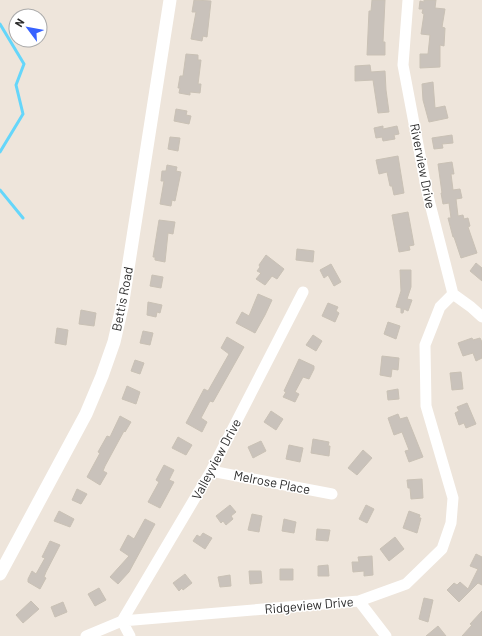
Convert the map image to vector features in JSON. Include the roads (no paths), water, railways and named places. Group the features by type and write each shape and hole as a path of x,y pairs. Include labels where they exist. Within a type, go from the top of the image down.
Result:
{"street":[{"name":"Bettis Road","path":"0,574 86,414 114,342 122,307 170,0"},
{"name":"Riverview Drive","path":"408,0 403,65 427,192 452,294"},
{"name":"Valleyview Drive","path":"122,622 211,471 303,292"},
{"path":"452,294 471,307 482,317"},
{"name":"Ridgeview Drive","path":"86,636 122,622 359,601 406,584 442,549 451,523 453,498 426,406 425,345 440,307 452,294"},
{"name":"Melrose Place","path":"211,471 332,494"},
{"path":"359,601 386,636"},
{"path":"122,622 130,636"}],"waterway":[{"path":"0,24 24,64 16,85 23,114 0,152"},
{"path":"0,190 23,218"}]}
